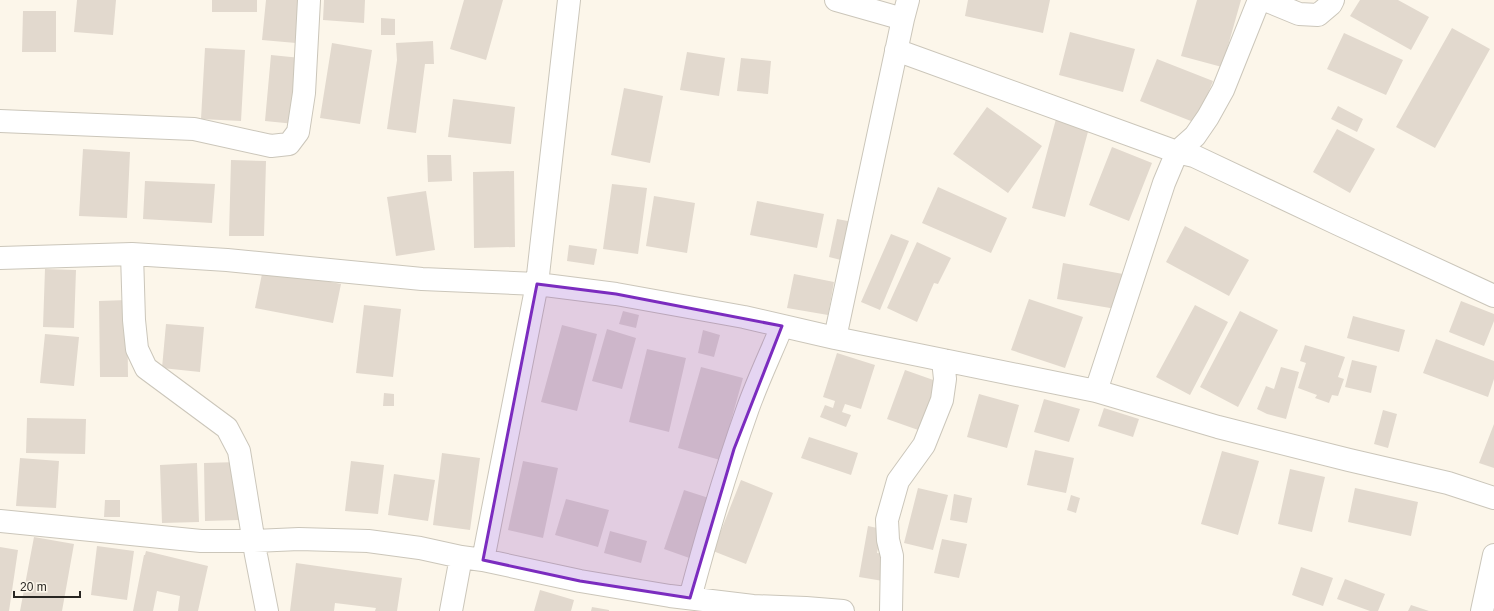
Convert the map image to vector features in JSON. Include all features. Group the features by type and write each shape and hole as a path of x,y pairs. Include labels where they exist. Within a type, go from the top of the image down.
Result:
{"street":[{"path":"0,121 194,129 271,146 289,144 298,132 304,93 309,0"},
{"path":"483,560 537,284 569,0"},
{"path":"835,338 905,9 836,0"},
{"path":"1096,391 1164,183 1177,152 1195,136 1208,117 1223,90 1259,0"},
{"path":"1264,0 1299,14 1318,15 1331,4 1333,0"},
{"path":"896,50 1216,165 1338,224 1494,296"},
{"path":"132,254 134,320 137,349 146,368 227,428 239,451 267,611"},
{"path":"0,258 132,254 226,260 422,279 537,284 616,294 744,317 835,338 1096,391 1218,427 1448,483 1494,498"},
{"path":"678,602 704,542 746,413 782,326"},
{"path":"891,611 892,556 888,540 887,520 898,481 924,444 942,400 944,360"},
{"path":"0,521 201,541 299,539 368,541 420,548 483,560 678,602 753,609 806,608 843,611"},
{"path":"1482,611 1494,555"},
{"path":"451,611 462,557"}],"highlighted area":[{"path":"537,284 616,294 782,326 734,449 690,598 580,581 483,560"}],"building":[{"path":"77,0 116,0 113,35 74,32"},
{"path":"212,0 257,0 257,12 212,12"},
{"path":"266,0 301,0 296,43 262,40"},
{"path":"324,0 365,0 364,23 323,20"},
{"path":"464,0 503,0 486,60 450,49"},
{"path":"968,0 1050,0 1043,33 965,16"},
{"path":"1197,0 1241,0 1222,67 1181,56"},
{"path":"1360,0 1398,0 1429,17 1411,50 1350,16"},
{"path":"23,11 56,11 56,52 22,52"},
{"path":"381,18 395,19 395,35 381,35"},
{"path":"1452,28 1490,49 1435,148 1396,127"},
{"path":"1070,32 1135,49 1123,92 1059,75"},
{"path":"1344,33 1403,60 1386,95 1327,69"},
{"path":"433,41 434,64 425,64 416,133 387,129 397,60 396,43"},
{"path":"332,43 372,50 360,124 320,118"},
{"path":"205,48 245,50 241,121 201,119"},
{"path":"687,52 725,58 719,96 680,90"},
{"path":"271,55 301,58 295,124 265,121"},
{"path":"741,58 771,61 768,94 737,91"},
{"path":"1157,59 1213,81 1196,123 1140,101"},
{"path":"624,88 663,96 650,163 611,155"},
{"path":"453,99 515,107 511,144 448,137"},
{"path":"1338,106 1363,119 1357,132 1331,119"},
{"path":"987,107 1042,146 1008,193 953,154"},
{"path":"1056,119 1089,128 1065,217 1032,208"},
{"path":"1337,129 1375,149 1350,193 1313,172"},
{"path":"1112,147 1152,163 1129,221 1089,205"},
{"path":"83,149 130,152 127,218 79,216"},
{"path":"427,155 451,155 452,181 428,182"},
{"path":"231,160 266,161 264,236 229,236"},
{"path":"514,171 515,247 474,248 473,172"},
{"path":"145,181 215,184 212,223 143,219"},
{"path":"612,184 647,188 638,254 603,249"},
{"path":"938,187 1007,218 991,253 922,223"},
{"path":"426,191 435,250 396,256 387,197"},
{"path":"654,196 695,203 687,253 646,246"},
{"path":"757,201 824,214 817,248 750,235"},
{"path":"837,219 853,222 845,261 829,257"},
{"path":"1185,226 1249,260 1229,296 1166,262"},
{"path":"891,234 909,241 880,310 861,302"},
{"path":"917,242 951,258 938,284 934,283 917,322 887,308"},
{"path":"569,245 597,249 594,265 567,261"},
{"path":"1063,263 1123,274 1116,309 1057,299"},
{"path":"45,269 76,270 74,328 43,327"},
{"path":"263,269 341,284 333,323 255,308"},
{"path":"794,274 834,282 828,315 787,308"},
{"path":"1029,299 1083,317 1065,368 1011,350"},
{"path":"127,300 128,377 100,377 99,301"},
{"path":"1461,301 1494,314 1494,321 1484,346 1449,332"},
{"path":"364,305 401,309 393,377 356,373"},
{"path":"1195,305 1228,322 1190,395 1156,377"},
{"path":"623,311 639,315 636,328 619,324"},
{"path":"1240,311 1278,330 1238,407 1200,387"},
{"path":"1353,316 1405,330 1399,352 1347,338"},
{"path":"166,324 204,327 200,372 162,368"},
{"path":"562,325 597,334 577,411 541,402"},
{"path":"607,329 636,338 622,389 592,381"},
{"path":"703,330 720,335 714,357 698,353"},
{"path":"45,334 79,337 74,386 40,383"},
{"path":"1436,339 1494,361 1494,379 1488,397 1423,373"},
{"path":"1305,345 1345,357 1338,377 1344,379 1338,396 1332,395 1329,403 1315,398 1317,395 1298,388 1306,363 1300,361"},
{"path":"647,349 686,358 669,432 629,422"},
{"path":"837,353 875,365 861,409 845,404 842,412 851,415 846,427 820,417 825,405 833,408 835,401 823,397"},
{"path":"1352,360 1377,366 1371,393 1345,387"},
{"path":"701,367 743,378 720,460 678,448"},
{"path":"1281,367 1299,372 1286,419 1267,414 1257,409 1266,386 1274,389"},
{"path":"905,370 939,382 921,431 887,419"},
{"path":"384,393 394,394 394,406 383,406"},
{"path":"979,394 1019,405 1007,448 967,437"},
{"path":"1044,399 1080,409 1069,442 1034,432"},
{"path":"1104,408 1139,419 1133,437 1098,426"},
{"path":"1383,410 1397,414 1388,448 1374,444"},
{"path":"27,418 86,419 85,454 26,453"},
{"path":"1494,424 1494,468 1479,463"},
{"path":"809,437 858,453 851,475 801,458"},
{"path":"1035,450 1074,458 1066,493 1027,485"},
{"path":"1222,451 1259,461 1238,535 1201,524"},
{"path":"442,453 480,458 470,530 433,525"},
{"path":"20,458 59,461 56,508 16,506"},
{"path":"351,461 384,465 378,514 345,511"},
{"path":"523,461 558,468 543,538 508,530"},
{"path":"238,462 239,520 205,521 204,463"},
{"path":"197,463 199,522 162,523 160,465"},
{"path":"1290,469 1325,477 1312,532 1278,524"},
{"path":"394,474 435,480 428,521 388,515"},
{"path":"741,480 773,493 746,564 713,551"},
{"path":"918,488 948,495 933,550 904,543"},
{"path":"1355,488 1418,502 1411,536 1348,522"},
{"path":"684,490 715,500 695,560 664,549"},
{"path":"954,494 972,498 967,523 950,520"},
{"path":"1071,495 1080,498 1076,513 1067,510"},
{"path":"566,499 609,510 598,547 555,535"},
{"path":"105,500 120,500 120,517 104,517"},
{"path":"868,526 882,529 877,553 886,554 883,581 859,577"},
{"path":"610,531 647,541 641,563 604,553"},
{"path":"34,537 74,544 62,611 20,611"},
{"path":"942,539 967,544 959,578 934,573"},
{"path":"97,546 134,551 127,600 91,595"},
{"path":"0,547 18,550 9,611 0,611"},
{"path":"146,551 208,566 198,611 178,611 180,596 157,591 153,611 133,611"},
{"path":"296,563 402,578 397,611 375,611 376,608 335,603 334,611 290,611"},
{"path":"1301,567 1333,578 1323,606 1292,595"},
{"path":"1345,579 1385,594 1378,611 1370,611 1337,599"},
{"path":"540,590 574,600 571,611 534,611"},
{"path":"1411,605 1429,611 1408,611"},
{"path":"592,607 609,610 609,611 591,611"}]}
